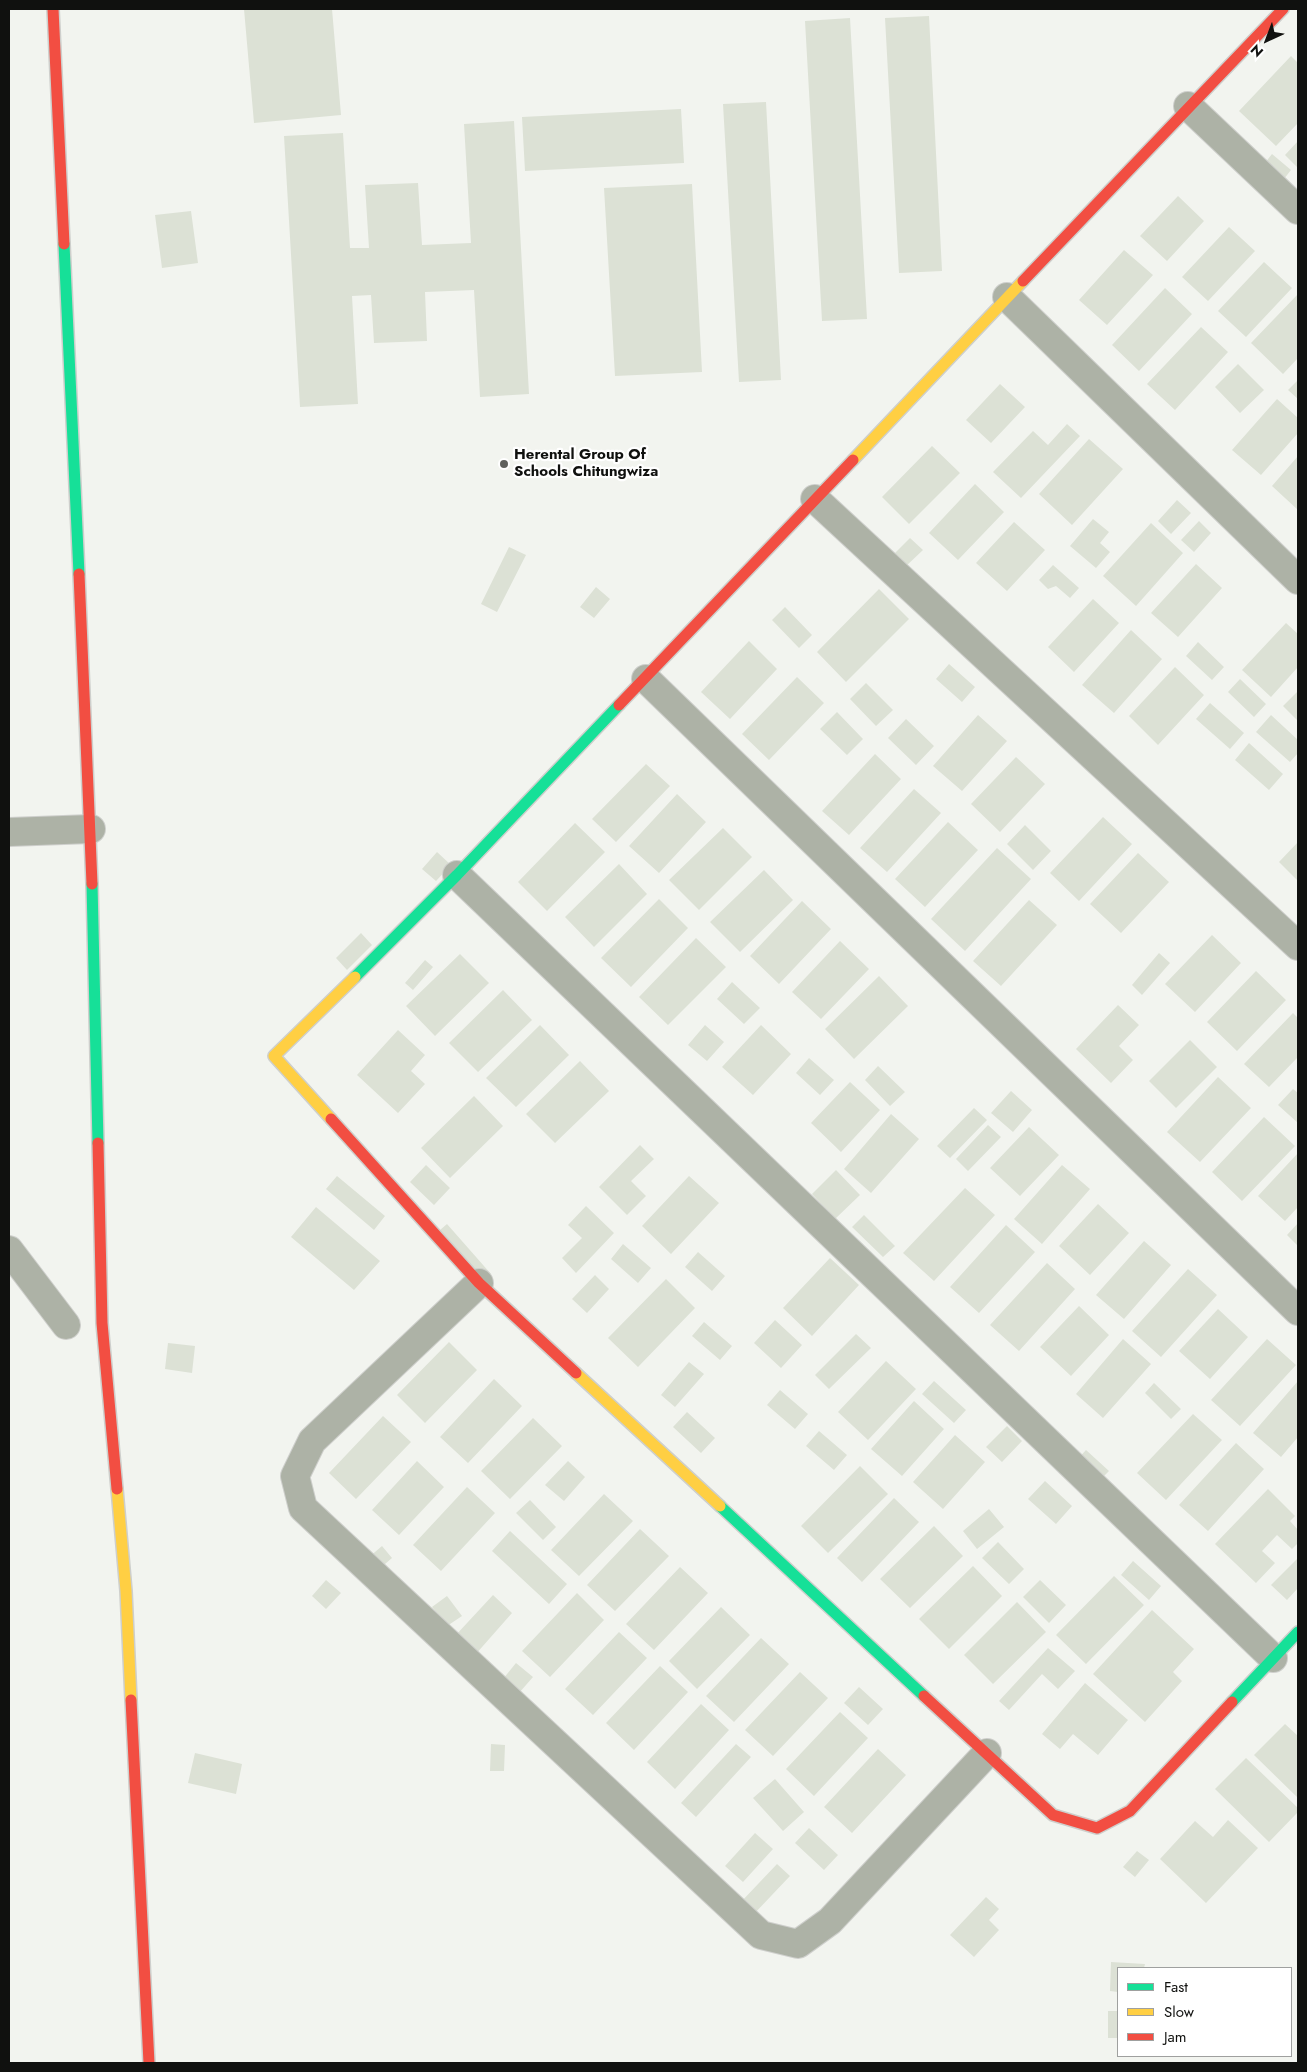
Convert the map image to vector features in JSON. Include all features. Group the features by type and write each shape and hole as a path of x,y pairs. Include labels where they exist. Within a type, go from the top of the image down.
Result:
{"street":[{"path":"53,9 91,830 102,1323 126,1592 148,2063"},
{"path":"1283,9 1188,106 646,679 316,1017 274,1056 479,1282 1053,1815 1097,1828 1130,1811 1298,1632"},
{"path":"1188,106 1298,210"},
{"path":"1007,298 1298,580"},
{"path":"815,499 1298,946"},
{"path":"646,679 1298,1311"},
{"path":"9,832 91,830"},
{"path":"456,875 1273,1658"},
{"path":"9,1250 66,1325"},
{"path":"479,1282 312,1441 295,1476 303,1508 761,1935 798,1944 830,1921 987,1753"}],"building":[{"path":"244,9 332,9 341,115 254,123"},
{"path":"929,16 942,271 899,273 885,18"},
{"path":"850,18 867,319 822,321 805,21"},
{"path":"1291,56 1298,63 1298,123 1276,146 1239,111"},
{"path":"766,102 781,380 739,382 723,104"},
{"path":"681,109 684,163 525,171 522,117"},
{"path":"514,121 529,394 480,397 474,290 425,292 427,341 374,343 371,295 352,296 358,404 300,407 284,136 343,133 350,248 369,248 365,185 418,183 422,245 471,243 464,124"},
{"path":"1298,141 1298,168 1285,155"},
{"path":"1272,154 1291,170 1280,184 1261,168"},
{"path":"692,184 702,372 615,376 604,188"},
{"path":"1178,196 1204,221 1167,261 1140,236"},
{"path":"191,211 198,263 162,268 155,215"},
{"path":"1229,227 1255,251 1208,301 1182,277"},
{"path":"1124,250 1153,275 1107,325 1079,300"},
{"path":"1264,262 1292,288 1246,337 1218,311"},
{"path":"1165,288 1192,314 1139,371 1112,345"},
{"path":"1298,294 1298,358 1283,374 1251,343"},
{"path":"1201,327 1228,352 1175,410 1147,384"},
{"path":"1238,364 1264,390 1240,413 1215,387"},
{"path":"1298,380 1298,399 1288,390"},
{"path":"1000,384 1025,407 991,443 966,420"},
{"path":"1277,399 1298,418 1298,433 1261,475 1232,450"},
{"path":"1067,424 1080,436 1021,498 993,472 1033,431 1048,445"},
{"path":"1089,439 1123,469 1072,525 1039,494"},
{"path":"932,446 960,473 909,524 882,497"},
{"path":"1298,456 1298,510 1272,486"},
{"path":"975,484 1004,512 958,560 929,533"},
{"path":"1177,500 1191,513 1171,534 1158,521"},
{"path":"1093,519 1109,532 1100,543 1110,552 1096,568 1070,546"},
{"path":"1199,521 1211,533 1194,552 1181,540"},
{"path":"1014,522 1045,550 1007,591 976,563"},
{"path":"1151,523 1183,553 1136,606 1103,576"},
{"path":"910,538 923,550 904,568 892,556"},
{"path":"509,547 526,555 497,612 481,604"},
{"path":"1196,564 1222,588 1178,637 1151,613"},
{"path":"1053,565 1079,588 1070,598 1056,586 1048,589 1039,580"},
{"path":"596,587 610,599 594,618 580,607"},
{"path":"879,589 909,619 846,682 817,652"},
{"path":"1093,599 1119,623 1074,672 1048,647"},
{"path":"785,607 812,635 799,648 772,620"},
{"path":"1286,623 1298,634 1298,667 1271,697 1242,670"},
{"path":"1131,630 1162,659 1114,713 1082,685"},
{"path":"749,641 777,669 730,719 701,692"},
{"path":"1198,642 1224,667 1212,680 1186,656"},
{"path":"949,664 975,687 962,702 936,679"},
{"path":"1175,667 1204,695 1158,745 1129,716"},
{"path":"797,677 824,703 769,760 742,734"},
{"path":"1240,679 1266,704 1254,717 1228,692"},
{"path":"866,683 893,710 876,726 850,699"},
{"path":"1298,691 1298,721 1283,706"},
{"path":"1210,703 1244,733 1230,749 1196,719"},
{"path":"837,712 863,739 847,755 820,729"},
{"path":"978,715 1007,741 962,791 933,766"},
{"path":"1271,715 1298,740 1298,753 1290,762 1256,732"},
{"path":"906,719 934,746 916,765 888,738"},
{"path":"1249,743 1283,774 1269,790 1235,760"},
{"path":"875,754 901,779 849,835 822,811"},
{"path":"1016,757 1045,784 1000,832 971,804"},
{"path":"646,764 670,786 616,842 592,819"},
{"path":"914,789 941,813 887,872 860,848"},
{"path":"677,794 706,822 659,873 629,846"},
{"path":"1103,817 1132,844 1079,901 1050,873"},
{"path":"948,822 978,850 925,907 895,879"},
{"path":"575,823 605,852 547,911 518,882"},
{"path":"1025,825 1051,851 1033,870 1007,844"},
{"path":"723,828 752,857 699,910 669,880"},
{"path":"1298,842 1298,881 1279,862"},
{"path":"997,848 1031,879 965,951 931,919"},
{"path":"437,852 451,865 436,881 422,869"},
{"path":"1138,853 1169,882 1121,933 1090,904"},
{"path":"619,864 647,894 594,947 565,917"},
{"path":"764,870 793,900 740,952 710,922"},
{"path":"659,899 688,928 631,987 601,958"},
{"path":"1029,900 1057,925 1001,986 973,961"},
{"path":"802,901 831,929 779,984 750,956"},
{"path":"361,933 372,945 347,970 336,958"},
{"path":"1212,935 1241,963 1195,1012 1165,984"},
{"path":"696,938 726,967 668,1025 639,997"},
{"path":"840,941 869,969 821,1019 792,992"},
{"path":"1159,953 1170,963 1142,995 1132,985"},
{"path":"460,954 489,983 435,1036 406,1006"},
{"path":"425,960 433,967 413,990 405,983"},
{"path":"1256,971 1286,1000 1237,1051 1207,1022"},
{"path":"879,976 908,1006 854,1059 825,1029"},
{"path":"732,982 760,1008 744,1024 717,999"},
{"path":"503,990 532,1020 478,1072 449,1043"},
{"path":"1118,1005 1139,1025 1119,1046 1133,1060 1111,1083 1076,1049"},
{"path":"1293,1013 1298,1018 1298,1057 1269,1087 1244,1064"},
{"path":"540,1025 569,1055 516,1107 486,1078"},
{"path":"705,1025 724,1042 707,1061 688,1045"},
{"path":"761,1025 791,1054 753,1095 722,1067"},
{"path":"398,1030 425,1055 411,1071 425,1084 398,1113 357,1075"},
{"path":"1190,1040 1217,1067 1176,1108 1149,1081"},
{"path":"809,1058 834,1080 820,1095 796,1073"},
{"path":"580,1061 609,1091 555,1143 526,1114"},
{"path":"878,1066 905,1092 890,1106 865,1080"},
{"path":"1218,1077 1251,1108 1200,1162 1167,1132"},
{"path":"850,1082 880,1110 841,1152 811,1123"},
{"path":"1293,1089 1298,1093 1298,1123 1278,1105"},
{"path":"1011,1091 1032,1110 1013,1132 991,1113"},
{"path":"474,1096 503,1126 450,1178 421,1148"},
{"path":"974,1108 987,1120 950,1158 937,1146"},
{"path":"891,1114 919,1139 871,1193 844,1169"},
{"path":"1264,1117 1295,1146 1242,1201 1212,1172"},
{"path":"988,1125 1001,1137 968,1171 956,1159"},
{"path":"1029,1127 1059,1155 1020,1196 990,1168"},
{"path":"640,1145 654,1159 631,1181 646,1196 627,1215 599,1187"},
{"path":"1298,1153 1298,1207 1285,1221 1258,1196"},
{"path":"426,1165 450,1188 434,1205 410,1182"},
{"path":"1062,1165 1090,1189 1042,1244 1014,1219"},
{"path":"836,1170 860,1195 835,1219 812,1194"},
{"path":"337,1176 385,1216 374,1230 326,1189"},
{"path":"689,1176 719,1203 671,1254 642,1226"},
{"path":"965,1188 995,1215 934,1281 903,1253"},
{"path":"1098,1204 1129,1233 1090,1275 1059,1246"},
{"path":"586,1206 614,1233 576,1273 562,1258 582,1238 568,1225"},
{"path":"316,1207 380,1261 354,1290 291,1237"},
{"path":"864,1215 895,1246 883,1257 852,1227"},
{"path":"1298,1223 1298,1246 1287,1235"},
{"path":"447,1224 491,1274 484,1279 440,1230"},
{"path":"1006,1225 1035,1252 979,1313 950,1287"},
{"path":"1144,1241 1171,1265 1124,1319 1096,1295"},
{"path":"623,1244 651,1268 638,1283 611,1259"},
{"path":"698,1252 725,1276 712,1291 685,1267"},
{"path":"830,1258 859,1285 812,1336 783,1308"},
{"path":"1047,1263 1075,1289 1019,1351 990,1325"},
{"path":"1188,1269 1217,1295 1161,1357 1132,1331"},
{"path":"595,1275 609,1289 587,1313 572,1299"},
{"path":"666,1279 695,1308 638,1367 608,1338"},
{"path":"1079,1306 1109,1335 1071,1376 1040,1347"},
{"path":"1218,1309 1248,1337 1210,1379 1179,1351"},
{"path":"775,1320 802,1345 781,1368 754,1343"},
{"path":"704,1322 732,1346 720,1360 692,1336"},
{"path":"856,1334 871,1348 829,1389 815,1375"},
{"path":"1123,1339 1151,1364 1103,1418 1076,1394"},
{"path":"1267,1339 1296,1365 1240,1426 1211,1400"},
{"path":"449,1342 477,1370 425,1423 397,1395"},
{"path":"168,1343 195,1346 192,1373 165,1369"},
{"path":"886,1361 916,1389 868,1440 838,1412"},
{"path":"689,1362 704,1374 675,1407 661,1395"},
{"path":"494,1379 522,1406 468,1463 440,1437"},
{"path":"934,1381 966,1410 954,1423 922,1394"},
{"path":"1298,1381 1298,1437 1281,1457 1253,1433"},
{"path":"1154,1383 1181,1409 1171,1419 1145,1393"},
{"path":"780,1390 808,1414 795,1429 767,1405"},
{"path":"914,1401 944,1429 902,1476 871,1449"},
{"path":"687,1412 715,1438 701,1453 673,1427"},
{"path":"1193,1414 1222,1440 1166,1500 1137,1473"},
{"path":"383,1416 411,1442 356,1499 329,1473"},
{"path":"533,1418 562,1446 510,1499 481,1471"},
{"path":"1007,1426 1022,1441 1002,1462 986,1447"},
{"path":"819,1431 847,1455 834,1470 806,1446"},
{"path":"955,1435 985,1462 943,1509 913,1482"},
{"path":"1236,1443 1264,1469 1208,1531 1179,1505"},
{"path":"1086,1450 1109,1471 1097,1483 1076,1461"},
{"path":"417,1461 444,1487 399,1535 372,1510"},
{"path":"568,1461 585,1477 564,1501 545,1485"},
{"path":"860,1466 888,1494 828,1553 801,1526"},
{"path":"1045,1481 1072,1506 1056,1524 1028,1499"},
{"path":"467,1487 495,1513 441,1571 413,1545"},
{"path":"1268,1489 1295,1516 1290,1521 1298,1530 1298,1543 1292,1549 1277,1535 1262,1551 1275,1563 1256,1583 1215,1544"},
{"path":"604,1494 633,1521 579,1576 551,1550"},
{"path":"894,1498 919,1522 862,1582 837,1558"},
{"path":"530,1500 556,1527 543,1540 516,1513"},
{"path":"989,1509 1004,1527 977,1549 963,1531"},
{"path":"934,1526 963,1556 910,1608 880,1579"},
{"path":"640,1529 669,1556 615,1611 587,1585"},
{"path":"510,1531 567,1584 549,1604 492,1551"},
{"path":"998,1542 1024,1569 1009,1584 982,1558"},
{"path":"382,1546 392,1558 378,1570 368,1558"},
{"path":"1298,1558 1298,1588 1287,1600 1271,1585"},
{"path":"1133,1561 1161,1586 1149,1600 1121,1575"},
{"path":"973,1566 1002,1596 949,1649 919,1619"},
{"path":"680,1567 708,1593 654,1650 626,1624"},
{"path":"1114,1576 1144,1605 1086,1664 1056,1635"},
{"path":"326,1580 341,1593 326,1609 312,1596"},
{"path":"1040,1580 1066,1605 1049,1623 1023,1597"},
{"path":"577,1593 604,1620 550,1677 522,1651"},
{"path":"493,1595 512,1613 475,1655 455,1636"},
{"path":"447,1596 462,1616 447,1626 432,1607"},
{"path":"1017,1602 1046,1632 993,1684 964,1655"},
{"path":"721,1607 750,1635 697,1689 669,1661"},
{"path":"1152,1610 1194,1649 1173,1672 1182,1681 1145,1722 1093,1674"},
{"path":"619,1632 647,1658 593,1715 565,1689"},
{"path":"761,1638 789,1664 734,1722 706,1696"},
{"path":"1048,1648 1075,1671 1058,1689 1042,1674 1009,1710 999,1701"},
{"path":"516,1663 533,1677 519,1693 503,1679"},
{"path":"660,1666 688,1692 634,1750 606,1723"},
{"path":"800,1672 828,1698 773,1756 745,1730"},
{"path":"1085,1683 1128,1720 1098,1755 1073,1734 1060,1749 1042,1734"},
{"path":"859,1687 883,1709 868,1725 844,1703"},
{"path":"701,1704 729,1730 675,1789 647,1762"},
{"path":"840,1712 868,1738 814,1796 786,1769"},
{"path":"1285,1724 1298,1736 1298,1798 1254,1755"},
{"path":"491,1744 505,1745 504,1771 490,1771"},
{"path":"736,1744 751,1757 696,1817 681,1803"},
{"path":"878,1749 906,1775 852,1833 824,1807"},
{"path":"195,1753 242,1764 236,1794 188,1783"},
{"path":"1246,1758 1298,1808 1298,1812 1269,1842 1215,1789"},
{"path":"775,1779 804,1812 783,1831 753,1798"},
{"path":"1228,1820 1258,1848 1206,1903 1160,1859 1195,1821 1213,1837"},
{"path":"809,1828 838,1855 824,1870 795,1843"},
{"path":"755,1833 773,1849 743,1882 725,1866"},
{"path":"1137,1851 1149,1860 1135,1877 1123,1867"},
{"path":"777,1864 790,1876 753,1915 740,1903"},
{"path":"986,1897 999,1909 989,1920 999,1930 974,1957 950,1935"},
{"path":"1111,1962 1145,1964 1144,1967 1117,1967 1117,1992 1110,1991"},
{"path":"1108,2011 1117,2011 1117,2038 1108,2038"}],"traffic: fast":[{"path":"64,244 79,574"},
{"path":"355,977 457,875 619,705"},
{"path":"92,884 98,1143"},
{"path":"720,1506 924,1696"},
{"path":"1232,1702 1298,1632"}],"traffic: slow":[{"path":"853,460 1023,281"},
{"path":"331,1119 274,1056 355,977"},
{"path":"576,1373 720,1506"},
{"path":"117,1489 126,1591 131,1700"}],"traffic: jam":[{"path":"53,9 64,244"},
{"path":"1023,281 1283,9"},
{"path":"619,705 853,460"},
{"path":"79,574 92,884"},
{"path":"331,1119 479,1283 576,1373"},
{"path":"98,1143 102,1323 117,1489"},
{"path":"924,1696 1053,1815 1097,1828 1130,1811 1232,1702"},
{"path":"131,1700 149,2063"}],"place":[{"name":"Herental Group Of Schools Chitungwiza","path":"504,464"}]}
